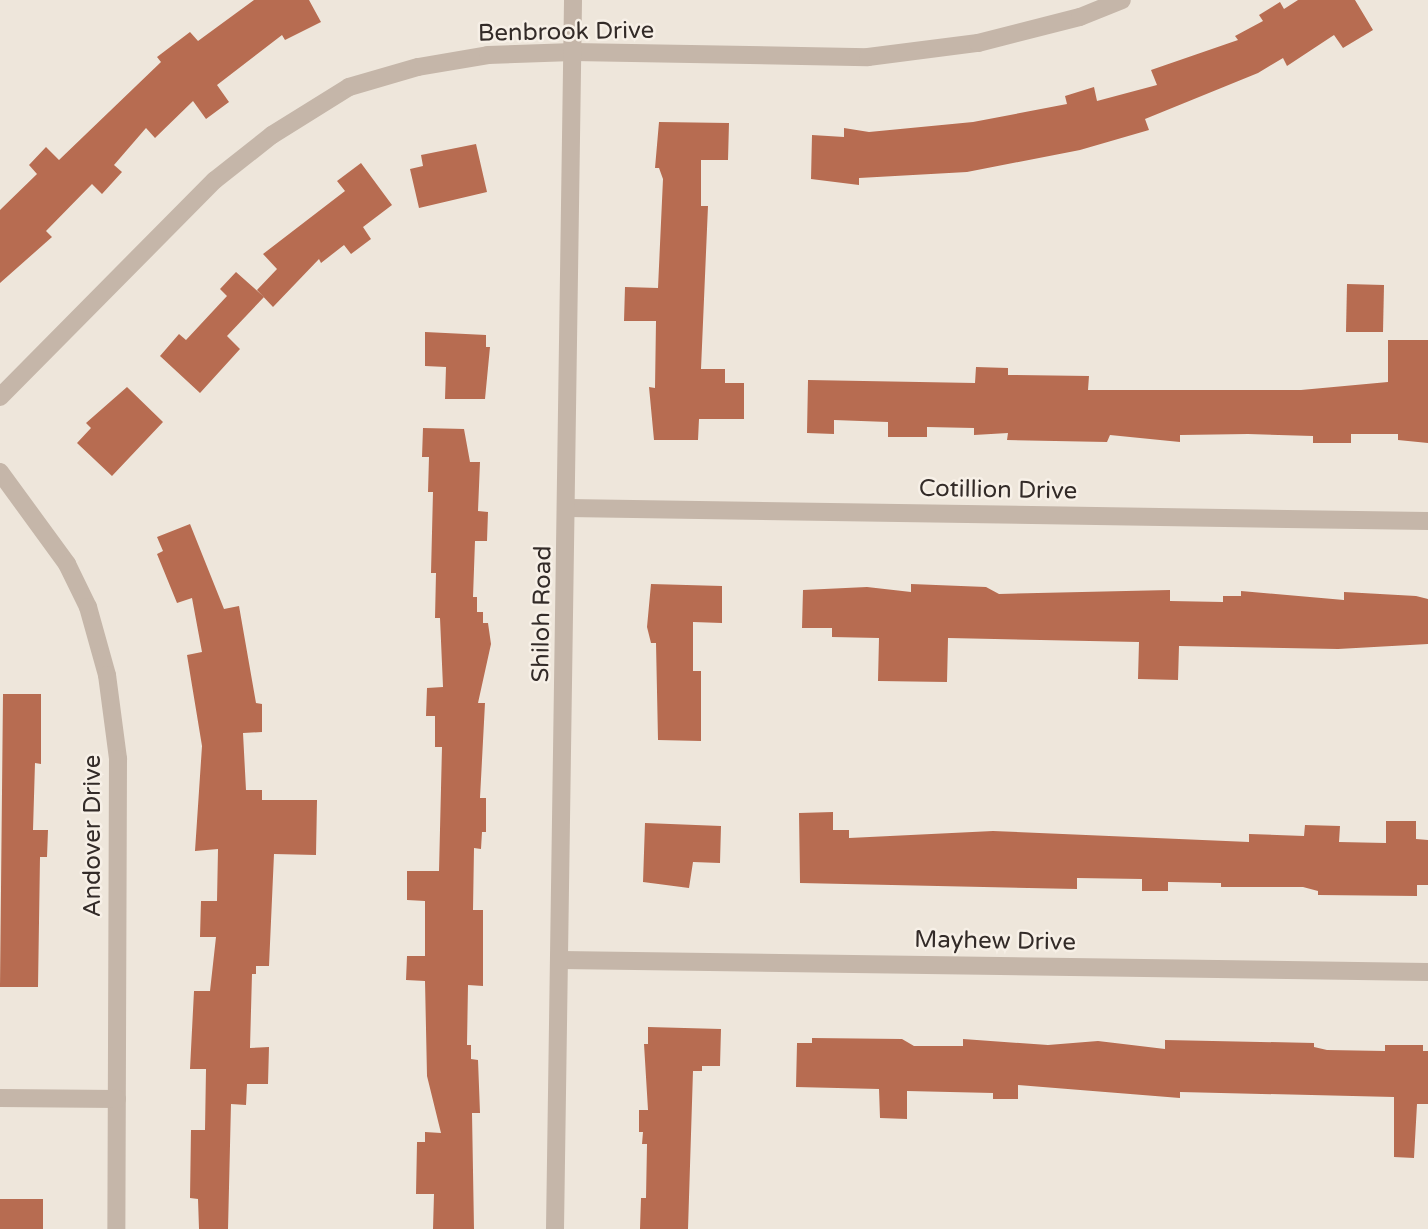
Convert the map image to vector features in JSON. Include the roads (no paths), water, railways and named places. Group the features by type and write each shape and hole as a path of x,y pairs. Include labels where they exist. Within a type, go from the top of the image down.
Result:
{"street":[{"name":"Shiloh Road","path":"555,1229 568,508 573,0"},
{"name":"Benbrook Drive","path":"0,397 215,180 272,135 349,87 418,67 488,55 572,52 868,57 978,43 1080,17 1122,0"},
{"name":"Andover Drive","path":"0,472 67,564 88,607 107,675 118,759 116,1229"},
{"name":"Cotillion Drive","path":"568,508 1428,521"},
{"name":"Mayhew Drive","path":"561,960 1428,972"},
{"path":"0,1098 117,1099"}]}
